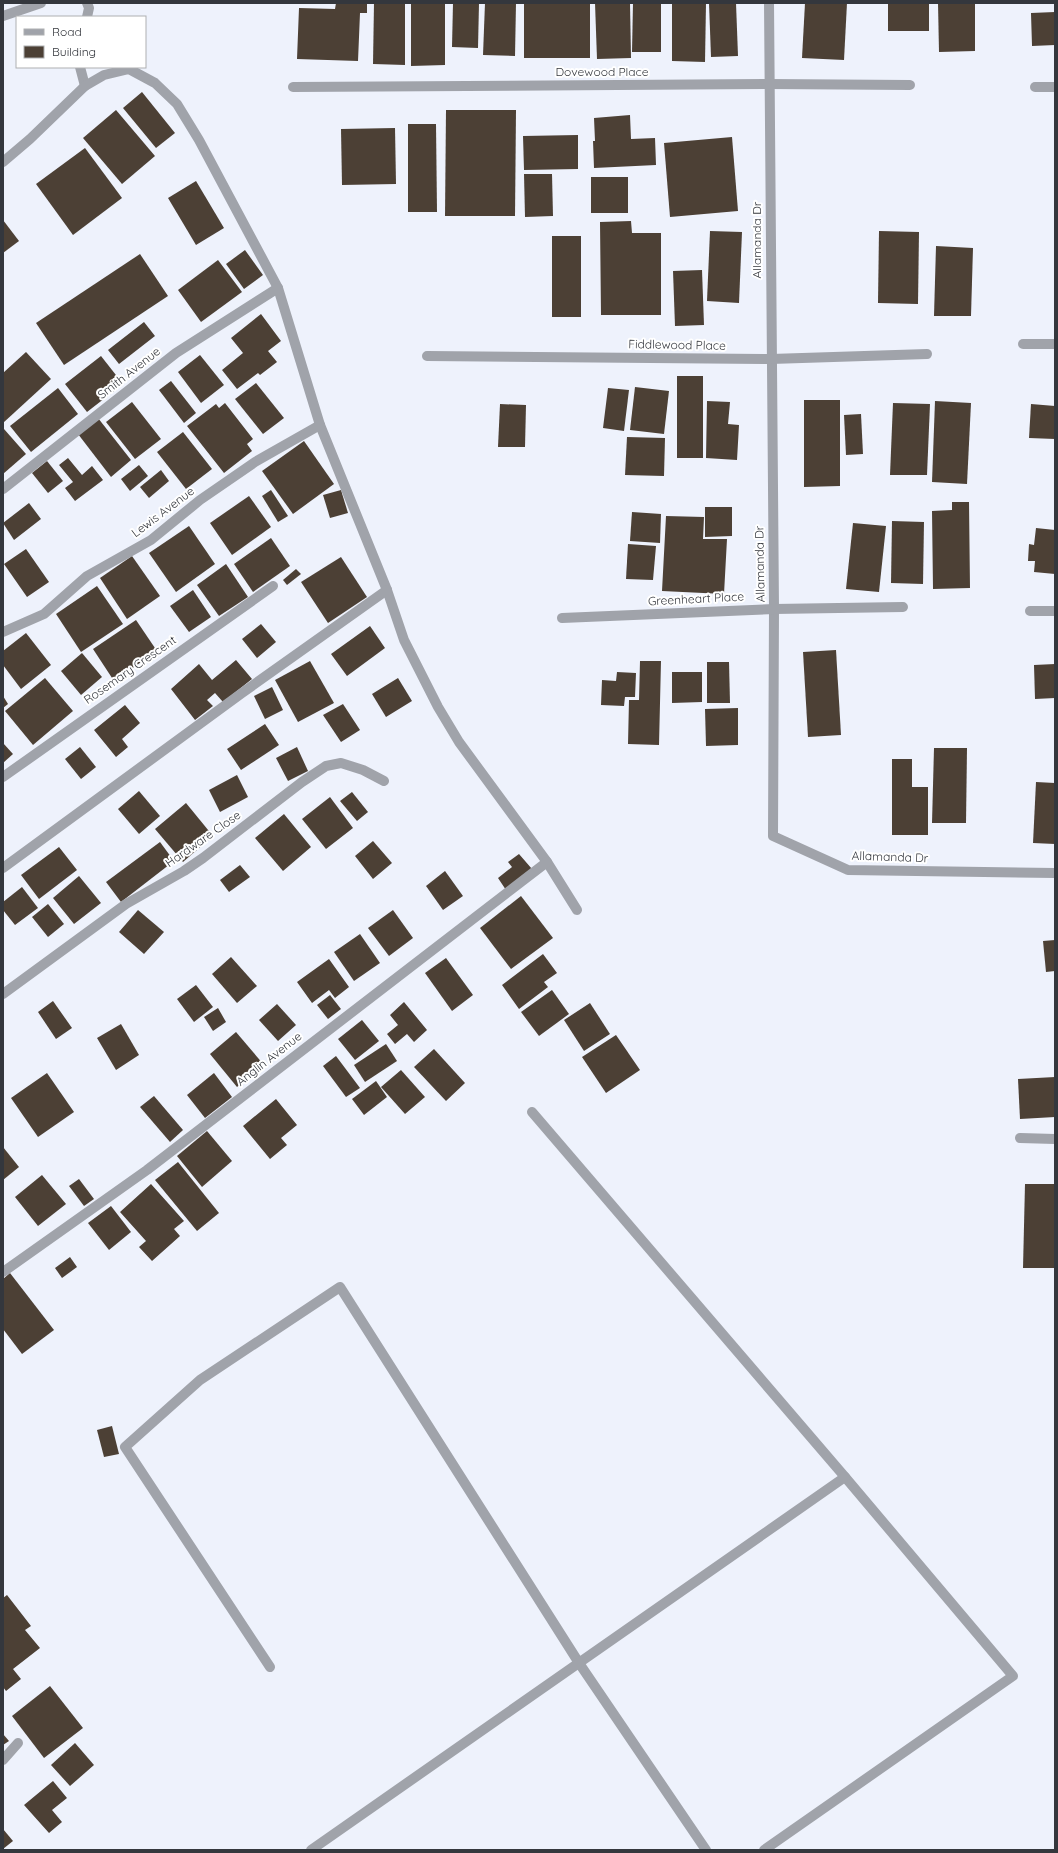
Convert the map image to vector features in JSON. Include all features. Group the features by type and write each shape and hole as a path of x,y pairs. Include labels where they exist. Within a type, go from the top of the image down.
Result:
{"street":[{"path":"3,16 40,3"},
{"path":"87,3 89,8 87,16"},
{"name":"Allamanda Dr","path":"768,3 770,359 774,608 773,836 848,870 1055,873"},
{"path":"80,68 85,86"},
{"path":"3,162 30,139 85,86 104,75 128,69 154,83 177,104 199,140 278,288 320,425 387,590 404,640 438,708 459,742 547,862 577,910"},
{"name":"Dovewood Place","path":"293,87 769,84 910,86"},
{"path":"1035,87 1055,87"},
{"name":"Smith Avenue","path":"3,489 176,353 278,288"},
{"path":"1023,344 1055,344"},
{"name":"Fiddlewood Place","path":"428,356 770,359 927,354"},
{"name":"Lewis Avenue","path":"3,632 44,614 86,576 152,540 200,500 255,462 320,425"},
{"name":"Rosemary Crescent","path":"3,777 273,586"},
{"path":"3,868 242,693 387,590"},
{"name":"Greenheart Place","path":"562,618 774,608 903,607"},
{"path":"1030,611 1055,611"},
{"name":"Hardware Close","path":"3,994 126,904 184,871 203,858 302,782 326,766 341,763 363,770 384,781"},
{"name":"Anglin Avenue","path":"3,1272 147,1170 547,862"},
{"path":"532,1112 845,1477 1013,1676 764,1850"},
{"path":"1020,1138 1055,1139"},
{"path":"270,1667 125,1447 200,1380 340,1287 579,1663 706,1850"},
{"path":"311,1850 845,1477"},
{"path":"3,1760 18,1743"}],"building":[{"path":"336,3 367,3 367,13 360,13 358,61 297,59 299,8 335,9"},
{"path":"374,3 405,3 405,65 373,64"},
{"path":"411,3 445,3 445,65 411,66"},
{"path":"453,3 479,3 478,48 452,47"},
{"path":"485,3 516,3 515,56 483,55"},
{"path":"524,3 590,3 590,58 524,58"},
{"path":"595,3 630,3 631,58 597,59"},
{"path":"633,3 661,3 661,52 632,52"},
{"path":"672,3 706,3 705,62 672,61"},
{"path":"709,3 736,3 738,56 711,57"},
{"path":"805,3 847,3 844,60 802,58"},
{"path":"888,3 929,3 929,31 888,31"},
{"path":"938,3 975,3 975,51 939,52"},
{"path":"1055,12 1055,45 1032,46 1031,13"},
{"path":"142,92 175,133 156,148 123,108"},
{"path":"116,110 155,156 122,184 83,138"},
{"path":"446,110 516,110 515,216 445,216"},
{"path":"630,115 631,139 655,138 656,165 594,168 594,118"},
{"path":"408,124 436,124 437,212 408,212"},
{"path":"395,128 396,184 342,185 341,129"},
{"path":"578,135 578,169 524,170 523,136"},
{"path":"732,137 738,211 670,217 664,143"},
{"path":"85,148 122,198 73,235 36,184"},
{"path":"524,174 552,174 553,216 525,217"},
{"path":"591,177 628,177 628,213 591,213"},
{"path":"196,181 224,228 196,245 168,198"},
{"path":"3,220 19,241 3,253"},
{"path":"631,221 632,233 661,233 661,315 601,315 600,222"},
{"path":"710,231 742,232 739,303 707,301"},
{"path":"879,231 919,232 918,304 878,303"},
{"path":"552,236 581,236 581,317 552,317"},
{"path":"936,246 973,248 971,316 934,316"},
{"path":"245,250 263,275 244,289 226,264"},
{"path":"140,254 168,296 64,365 36,323"},
{"path":"218,260 242,292 201,322 178,290"},
{"path":"702,270 704,325 675,326 673,271"},
{"path":"261,314 281,341 268,351 277,362 260,375 258,373 237,389 222,370 243,353 231,338"},
{"path":"144,322 155,336 119,364 108,350"},
{"path":"26,352 51,379 3,423 3,373"},
{"path":"200,355 224,385 201,403 178,372"},
{"path":"101,356 123,384 87,412 65,384"},
{"path":"677,376 703,376 703,458 677,458"},
{"path":"171,381 196,413 184,423 159,390"},
{"path":"256,383 284,418 263,434 235,399"},
{"path":"635,387 669,391 664,434 630,430"},
{"path":"58,388 78,414 31,452 10,426"},
{"path":"608,388 629,390 624,431 603,428"},
{"path":"804,400 840,400 840,486 804,487"},
{"path":"707,401 730,402 728,424 739,425 737,460 706,458"},
{"path":"935,401 971,403 967,484 932,482"},
{"path":"132,402 161,439 135,459 106,422"},
{"path":"225,403 253,439 247,444 252,451 224,473 187,426 216,404 219,408"},
{"path":"893,403 930,404 927,475 890,475"},
{"path":"500,404 526,405 525,447 498,447"},
{"path":"1031,404 1055,406 1055,439 1029,438"},
{"path":"861,414 863,454 846,455 844,415"},
{"path":"98,418 131,460 111,477 78,434"},
{"path":"4,429 26,454 3,474 3,430"},
{"path":"183,432 212,469 186,489 157,452"},
{"path":"627,437 665,438 664,476 625,475"},
{"path":"304,441 334,484 293,514 262,471"},
{"path":"68,458 82,475 92,466 103,480 75,501 65,488 73,482 59,465"},
{"path":"47,461 63,481 48,493 32,473"},
{"path":"139,465 148,476 130,491 121,479"},
{"path":"161,470 169,481 149,498 140,487"},
{"path":"271,490 288,516 278,522 262,496"},
{"path":"341,490 348,513 330,518 323,495"},
{"path":"249,496 271,527 232,555 210,523"},
{"path":"952,502 969,502 970,588 933,589 932,511 952,510"},
{"path":"29,503 41,519 14,540 3,523"},
{"path":"705,507 732,507 732,536 705,537"},
{"path":"632,512 661,514 660,543 630,541"},
{"path":"666,516 704,517 703,539 727,539 724,594 662,591"},
{"path":"892,521 924,522 923,584 891,583"},
{"path":"853,523 886,526 879,592 846,589"},
{"path":"189,526 215,564 176,592 149,553"},
{"path":"1036,528 1055,530 1055,574 1034,572 1035,561 1028,561 1029,544 1034,545"},
{"path":"271,538 290,566 253,592 234,564"},
{"path":"628,544 656,546 653,580 626,579"},
{"path":"26,549 49,582 27,597 4,564"},
{"path":"132,556 160,596 127,619 100,578"},
{"path":"341,557 367,597 328,623 301,582"},
{"path":"226,564 248,597 219,616 197,585"},
{"path":"296,569 301,574 287,585 283,580"},
{"path":"97,586 123,624 81,652 56,614"},
{"path":"193,590 211,617 189,632 170,606"},
{"path":"136,620 157,651 114,681 93,649"},
{"path":"261,624 276,642 257,658 242,639"},
{"path":"370,626 385,648 347,676 331,654"},
{"path":"26,633 51,665 21,689 3,665 3,651"},
{"path":"836,650 841,735 808,737 803,652"},
{"path":"82,653 102,677 81,695 61,671"},
{"path":"236,660 252,679 223,702 215,693 207,700 213,706 195,720 171,689 199,664 212,680"},
{"path":"310,661 334,703 298,722 275,680"},
{"path":"640,661 661,661 659,745 628,744 629,700 639,700"},
{"path":"707,662 729,662 730,703 707,703"},
{"path":"1055,664 1055,698 1035,699 1034,665"},
{"path":"617,672 636,673 635,697 625,697 624,706 601,705 602,680 616,681"},
{"path":"672,672 702,672 702,702 672,703"},
{"path":"45,678 73,711 33,745 5,711"},
{"path":"398,678 412,701 386,717 372,694"},
{"path":"272,687 283,710 265,719 254,696"},
{"path":"3,696 8,704 3,708"},
{"path":"343,704 360,730 341,742 323,715"},
{"path":"125,705 140,723 122,739 128,747 116,757 94,730"},
{"path":"738,708 738,745 706,746 705,709"},
{"path":"265,724 279,745 241,770 227,749"},
{"path":"3,743 13,754 3,763"},
{"path":"80,747 96,767 81,779 65,759"},
{"path":"297,747 308,771 288,781 276,758"},
{"path":"934,748 967,748 966,823 932,823"},
{"path":"892,759 912,759 912,787 928,787 928,835 892,835"},
{"path":"237,775 248,797 220,812 209,790"},
{"path":"1036,782 1055,783 1055,844 1033,843"},
{"path":"139,791 160,816 139,834 118,809"},
{"path":"352,792 368,812 357,821 340,801"},
{"path":"330,797 353,828 326,849 302,819"},
{"path":"186,803 213,836 183,862 155,829"},
{"path":"284,814 311,847 283,871 255,838"},
{"path":"373,841 392,863 373,879 355,856"},
{"path":"160,842 174,861 121,902 106,882"},
{"path":"59,847 77,870 39,899 21,875"},
{"path":"519,854 532,869 506,890 498,878 512,867 508,862"},
{"path":"240,865 250,877 229,892 220,880"},
{"path":"445,871 463,896 443,910 426,886"},
{"path":"79,876 101,903 74,924 53,898"},
{"path":"22,887 38,908 15,925 3,910 3,902"},
{"path":"521,896 553,938 511,969 480,928"},
{"path":"48,904 64,924 48,937 32,917"},
{"path":"138,910 164,932 144,954 119,932"},
{"path":"393,910 413,938 389,956 368,928"},
{"path":"360,934 380,963 354,981 334,952"},
{"path":"1055,940 1055,971 1046,972 1043,941"},
{"path":"543,954 557,973 544,982 548,987 519,1009 502,985"},
{"path":"231,957 257,986 237,1003 212,974"},
{"path":"446,958 473,995 452,1011 425,973"},
{"path":"329,959 349,987 335,998 329,990 312,1003 297,982"},
{"path":"196,985 213,1007 194,1022 177,999"},
{"path":"552,990 569,1014 539,1036 521,1012"},
{"path":"330,995 341,1009 328,1019 317,1005"},
{"path":"53,1001 72,1028 56,1039 38,1012"},
{"path":"404,1002 427,1030 414,1042 407,1034 395,1044 387,1034 398,1025 390,1015"},
{"path":"590,1003 610,1034 584,1051 564,1020"},
{"path":"277,1004 296,1025 278,1041 259,1020"},
{"path":"218,1008 226,1022 213,1031 204,1017"},
{"path":"362,1020 379,1041 355,1060 338,1039"},
{"path":"121,1024 139,1055 116,1070 97,1038"},
{"path":"236,1032 264,1065 237,1087 210,1054"},
{"path":"616,1035 640,1070 606,1093 582,1057"},
{"path":"386,1044 397,1061 365,1082 354,1065"},
{"path":"434,1049 465,1083 446,1101 414,1067"},
{"path":"336,1056 360,1088 346,1097 323,1066"},
{"path":"401,1070 425,1097 405,1114 381,1087"},
{"path":"47,1073 74,1112 38,1137 11,1098"},
{"path":"214,1073 232,1097 205,1118 187,1095"},
{"path":"1055,1077 1055,1117 1020,1119 1018,1079"},
{"path":"376,1081 387,1097 364,1115 352,1099"},
{"path":"154,1096 183,1130 170,1142 140,1107"},
{"path":"276,1099 297,1125 281,1138 287,1145 270,1159 243,1126"},
{"path":"207,1131 232,1161 202,1187 177,1156"},
{"path":"3,1147 19,1167 3,1180"},
{"path":"178,1162 219,1213 197,1231 155,1180"},
{"path":"42,1175 66,1204 38,1226 15,1197"},
{"path":"79,1179 94,1199 84,1206 69,1186"},
{"path":"151,1184 184,1221 174,1229 180,1236 152,1261 139,1247 146,1241 120,1212"},
{"path":"1025,1184 1055,1184 1055,1268 1023,1268"},
{"path":"111,1206 131,1232 109,1250 88,1223"},
{"path":"70,1257 77,1267 62,1278 55,1268"},
{"path":"10,1273 54,1330 22,1354 3,1329 3,1279"},
{"path":"112,1426 119,1454 104,1457 97,1430"},
{"path":"7,1595 31,1626 25,1630 40,1648 13,1669 21,1679 6,1691 3,1687 3,1598"},
{"path":"50,1686 83,1728 44,1758 12,1716"},
{"path":"3,1734 9,1741 3,1745"},
{"path":"75,1743 94,1765 70,1786 51,1765"},
{"path":"53,1781 67,1798 52,1810 62,1822 49,1833 24,1805"},
{"path":"3,1829 13,1841 3,1849"}]}
